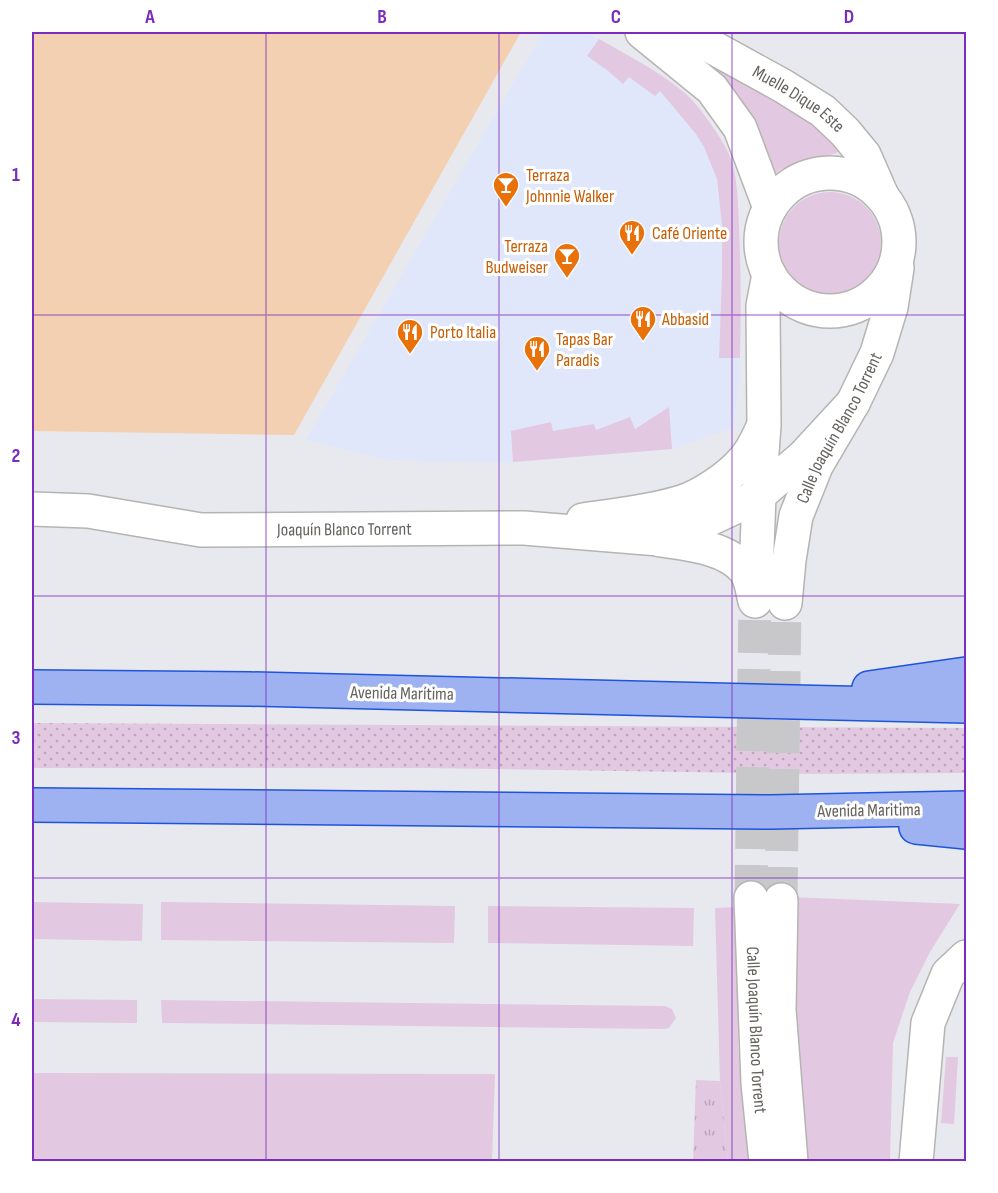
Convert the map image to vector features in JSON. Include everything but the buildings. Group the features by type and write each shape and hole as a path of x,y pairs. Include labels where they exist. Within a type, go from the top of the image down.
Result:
{"highway":[{"path":"772,701 966,674"},
{"name":"Avenida Marítima","path":"32,687 250,689 772,701"},
{"path":"772,701 966,706"},
{"path":"32,805 771,812 966,832"},
{"name":"Avenida Maritima","path":"771,812 966,808"}],"street":[{"path":"642,32 712,89 740,128 770,208"},
{"name":"Muelle Dique Este","path":"685,32 783,86 822,111 845,132 864,155 882,196"},
{"name":"Calle Joaquín Blanco Torrent","path":"770,602 789,560 796,516 816,466 853,403 877,353 891,307 899,252 900,239 891,210 882,196 865,182 846,174 823,173 802,179 784,191 770,208 762,229 761,252 768,274 781,292 798,304 819,311 841,310 862,304 879,291 892,274 899,252"},
{"name":"Calle Joaquín Blanco Torrent","path":"768,274 763,306 764,425 759,495 770,602"},
{"name":"Joaquín Blanco Torrent","path":"659,539 684,531 759,495 804,456 853,403"},
{"name":"Calle Joaquín Blanco Torrent","path":"524,528 643,511 684,501 717,483 744,461 764,425"},
{"name":"Joaquín Blanco Torrent","path":"32,509 88,511 201,530 524,528 659,539 713,549 745,570 750,580 770,602"},
{"name":"Calle Joaquín Blanco Torrent","path":"766,1161 758,1083 766,899 779,1010 791,1161"},
{"path":"916,1161 928,1023 948,974 966,957"}],"shaded area":[{"path":"32,32 521,32 294,435 32,431"},
{"path":"543,32 587,32 661,75 688,96 711,125 729,155 735,180 741,257 740,378 733,428 672,449 508,463 387,460 306,440"}],"green space":[{"path":"599,39 656,72 687,95 710,123 729,154 736,180 738,208 740,358 719,358 722,225 717,179 704,147 660,91 655,96 629,77 623,84 587,56"},
{"path":"707,63 750,85 829,133 839,149 837,153 781,169 776,173 772,171 706,65"},
{"path":"830,192 849,196 866,207 877,224 881,243 877,262 866,279 849,290 830,294 811,290 794,279 783,262 779,243 783,224 794,207 811,196"},
{"path":"669,407 672,449 513,462 511,431 551,422 553,431 594,424 596,430 630,417 635,429"},
{"path":"32,723 966,728 966,773 814,774 426,768 32,768"},
{"path":"790,897 960,904 930,952 910,992 893,1043 890,1161 805,1161 791,1039"},
{"path":"32,902 143,904 142,941 32,939"},
{"path":"161,902 455,906 454,943 161,940"},
{"path":"488,906 694,908 693,946 488,943"},
{"path":"737,907 738,1046 748,1161 728,1161 720,1081 715,908"},
{"path":"32,999 137,1000 137,1023 32,1022"},
{"path":"161,1000 665,1006 672,1009 676,1018 669,1028 665,1029 162,1023"},
{"path":"946,1057 958,1057 954,1124 941,1123"},
{"path":"32,1073 495,1074 492,1161 32,1161"},
{"path":"696,1080 720,1081 728,1161 693,1162"}],"tunnel":[{"path":"751,898 755,601"},
{"path":"781,900 785,603"}],"place":[{"name":"Terraza Johnnie Walker","path":"506,208"},
{"name":"Café Oriente","path":"632,256"},
{"name":"Terraza Budweiser","path":"567,279"},
{"name":"Abbasid","path":"643,342"},
{"name":"Porto Italia","path":"410,355"},
{"name":"Tapas Bar Paradis","path":"537,372"}]}
